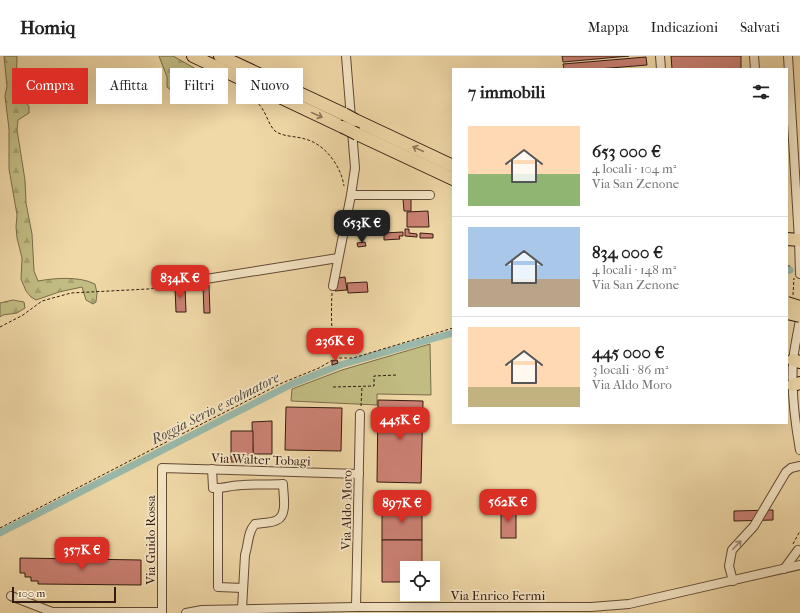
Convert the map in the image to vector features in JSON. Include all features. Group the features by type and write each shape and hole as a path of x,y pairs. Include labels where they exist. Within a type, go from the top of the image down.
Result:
{"highway":[{"path":"193,56 452,180"},
{"path":"220,56 452,166"},
{"path":"788,239 799,240"},
{"path":"788,303 800,307"},
{"path":"788,313 800,318"}],"street":[{"path":"332,286 351,195 355,168 346,56"},
{"path":"660,56 661,68"},
{"path":"754,56 755,68"},
{"path":"788,56 788,79 796,140 800,274"},
{"path":"351,195 430,195"},
{"path":"187,282 338,258"},
{"path":"800,318 796,361 796,430 800,450"},
{"name":"Via Aldo Moro","path":"356,607 360,414"},
{"path":"733,581 729,566 732,550 754,526 786,472 791,468 800,466"},
{"name":"Via Walter Tobagi","path":"162,468 359,474"},
{"name":"Via Guido Rossa","path":"162,468 162,613"},
{"path":"212,469 214,488 242,485 283,484"},
{"path":"242,609 245,555 251,529 255,524 277,520 282,515 284,472"},
{"path":"218,488 218,587 243,588"},
{"path":"783,570 797,550 800,541"},
{"name":"Via Enrico Fermi","path":"189,613 202,610 356,607 591,607 629,604 800,565"},
{"path":"11,596 52,612 162,613"}],"path":[{"path":"259,104 263,108 276,132 305,139 316,143 324,149 342,176 344,188"},
{"path":"0,327 22,315 42,301 71,293 148,289 187,282"},
{"path":"332,286 331,325 332,342 336,358"},
{"path":"0,528 282,383 319,368 336,358 353,358 452,328"},
{"path":"333,387 374,386 374,376 397,375"},
{"path":"360,414 362,386"},
{"path":"797,550 800,530"}],"green space":[{"path":"4,56 17,56 16,68 12,68 12,104 27,104 29,106 29,113 18,120 17,130 25,180 26,203 32,234 34,271 38,281 52,279 74,279 89,281 95,284 97,293 96,302 93,304 86,300 82,287 59,292 36,300 26,291 21,279 22,258 17,238 17,215 9,169 9,129 5,96 7,86"},
{"path":"159,56 173,56 194,68 170,68 170,89 167,87 167,77"},
{"path":"13,300 24,302 25,308 17,313 3,315 0,317 0,303"},
{"path":"430,344 431,395 377,394 377,405 291,401 292,389 342,370"}],"building":[{"path":"562,56 629,56 563,62"},
{"path":"671,56 741,56 741,68 672,68"},
{"path":"646,57 647,65 610,68 564,68 563,64"},
{"path":"403,199 411,199 411,211 404,211"},
{"path":"428,211 429,227 407,227 407,212"},
{"path":"387,215 388,227 373,228 372,216"},
{"path":"405,229 409,229 409,233 417,234 417,237 405,236"},
{"path":"403,232 403,236 399,236 400,239 384,240 384,233"},
{"path":"420,233 433,234 433,238 420,238"},
{"path":"365,242 366,246 358,247 357,243"},
{"path":"345,277 347,290 335,291 335,284 338,284 337,278"},
{"path":"367,282 368,292 348,293 347,283"},
{"path":"209,285 210,313 204,313 203,286"},
{"path":"175,286 185,286 186,312 176,312"},
{"path":"337,360 338,363 332,365 332,361"},
{"path":"378,400 423,401 421,483 377,482"},
{"path":"286,407 342,408 341,451 285,450"},
{"path":"272,421 272,454 253,454 252,422"},
{"path":"231,431 253,431 253,461 231,462"},
{"path":"501,508 516,508 516,538 501,538"},
{"path":"382,509 422,509 422,540 382,540"},
{"path":"773,510 773,520 734,521 734,511"},
{"path":"382,540 422,540 422,561 400,561 400,582 382,582"},
{"path":"20,558 141,560 141,585 38,584 38,581 31,581 31,577 25,577 25,573 20,573"}],"waterway":[{"name":"Roggia Serio e scolmatore","path":"0,533 292,384 340,365 452,333"}]}
